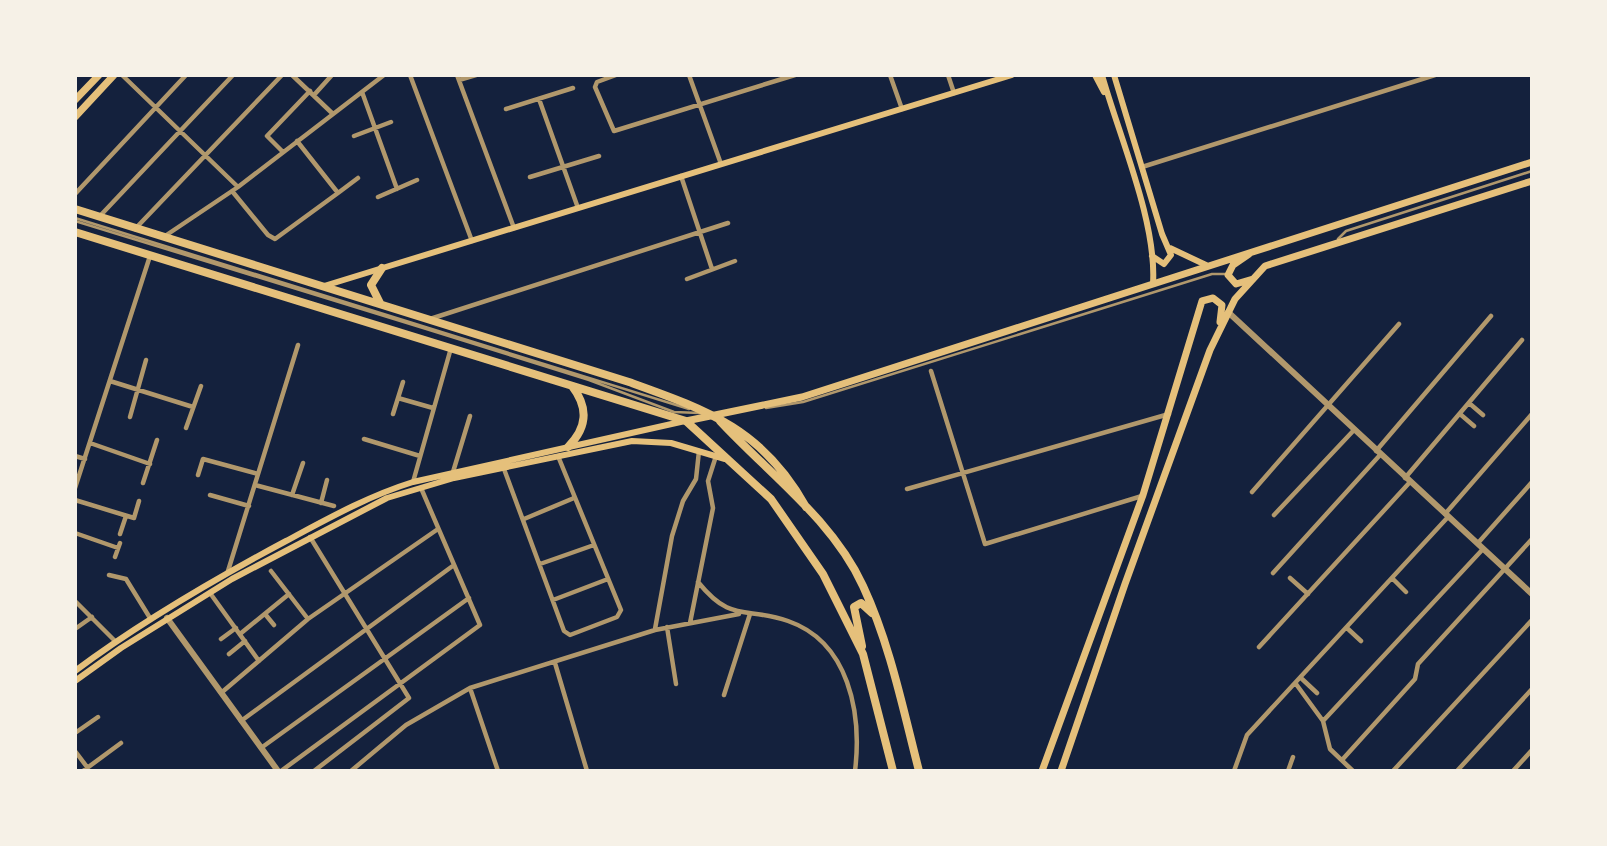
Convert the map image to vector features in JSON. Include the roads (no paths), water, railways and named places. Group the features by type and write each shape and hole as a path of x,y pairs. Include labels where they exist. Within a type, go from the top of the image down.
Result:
{"highway":[{"path":"75,209 157,237 380,303 629,382 713,413 806,507 863,584 888,650 919,771"},
{"path":"75,232 686,421 771,499 794,529 823,574 863,654"},
{"path":"380,303 371,285 382,268"},
{"path":"568,447 578,437 584,416 583,399 572,386"},
{"path":"876,618 865,605 856,604 853,607 893,771"}],"main road":[{"path":"75,100 99,75"},
{"path":"75,117 114,75"},
{"path":"324,286 1013,75"},
{"path":"1095,75 1110,102"},
{"path":"1102,75 1138,193 1152,256 1153,284"},
{"path":"1114,75 1171,255 1168,262 1160,264 1152,256"},
{"path":"503,465 713,413 802,397 1532,162"},
{"path":"1216,336 1228,312 1265,266 1532,181"},
{"path":"1330,226 1335,243"},
{"path":"1167,244 1184,257 1206,265"},
{"path":"1253,278 1236,284 1228,275 1233,265 1258,248"},
{"path":"1042,771 1143,495 1196,328 1199,305 1213,298 1223,311 1216,336 1125,584 1061,771"},
{"path":"75,671 150,618 228,572 416,484 643,439 699,451 733,462"},
{"path":"76,679 167,618 307,533"},
{"path":"228,572 232,579"},
{"path":"205,585 210,593"},
{"path":"163,611 167,618"},
{"path":"150,618 155,626"},
{"path":"115,641 121,648"}],"street":[{"path":"122,75 238,187"},
{"path":"75,194 186,75"},
{"path":"99,217 233,75"},
{"path":"135,229 282,75"},
{"path":"292,75 333,114"},
{"path":"283,152 267,136 332,75"},
{"path":"157,237 171,234 238,187 384,75"},
{"path":"410,75 472,241"},
{"path":"476,75 458,78 514,228"},
{"path":"616,75 600,80 595,87 614,131 795,75"},
{"path":"689,75 721,164"},
{"path":"891,75 902,109"},
{"path":"948,75 954,93"},
{"path":"1406,75 1408,83"},
{"path":"1142,167 1435,75"},
{"path":"506,109 573,89"},
{"path":"362,92 397,188"},
{"path":"540,99 578,208"},
{"path":"354,136 391,122"},
{"path":"297,141 338,193"},
{"path":"530,177 599,156"},
{"path":"681,176 712,269"},
{"path":"232,191 268,236 275,239 358,178"},
{"path":"378,197 416,180"},
{"path":"430,319 728,223"},
{"path":"75,488 150,256"},
{"path":"687,279 735,261"},
{"path":"1228,312 1532,594"},
{"path":"1273,573 1378,453 1491,316"},
{"path":"1252,492 1399,324"},
{"path":"1259,647 1408,480 1522,340"},
{"path":"228,572 298,345"},
{"path":"167,618 279,771 480,625 416,484 420,456 452,348"},
{"path":"130,418 146,360"},
{"path":"931,371 985,544 1143,495"},
{"path":"110,381 193,407"},
{"path":"393,414 403,382"},
{"path":"186,428 201,386"},
{"path":"398,398 433,408"},
{"path":"1469,403 1483,415"},
{"path":"907,489 1169,413"},
{"path":"1460,414 1474,426"},
{"path":"1234,771 1247,735 1392,578 1532,414"},
{"path":"454,475 470,416"},
{"path":"1274,516 1353,430"},
{"path":"364,439 420,456"},
{"path":"144,483 158,440"},
{"path":"90,443 150,464"},
{"path":"655,629 672,536 683,501 696,479 699,451"},
{"path":"75,456 85,459"},
{"path":"503,465 566,634 621,614 558,456"},
{"path":"690,623 713,508 708,481 716,456"},
{"path":"198,475 203,459 258,474"},
{"path":"292,495 303,463"},
{"path":"321,503 327,480"},
{"path":"1477,544 1532,482"},
{"path":"255,485 334,506"},
{"path":"210,495 249,506"},
{"path":"524,519 574,498"},
{"path":"75,500 134,518 139,501"},
{"path":"120,534 126,516"},
{"path":"221,694 308,619 438,529"},
{"path":"75,533 119,546 115,557"},
{"path":"307,533 409,698 314,771"},
{"path":"1342,760 1415,679 1418,664 1532,539"},
{"path":"540,564 594,545"},
{"path":"1324,721 1483,549"},
{"path":"241,721 454,565"},
{"path":"271,570 308,619"},
{"path":"110,575 127,579 150,618"},
{"path":"1290,578 1308,594"},
{"path":"1392,578 1406,592"},
{"path":"553,600 608,579"},
{"path":"698,582 722,607 739,614"},
{"path":"210,593 259,661"},
{"path":"240,634 289,594"},
{"path":"261,748 468,598"},
{"path":"75,601 115,641"},
{"path":"265,614 274,625"},
{"path":"724,695 750,614"},
{"path":"351,771 406,725 470,688 655,629 750,614 786,620 802,627 820,638 836,655 844,673 857,724 855,771"},
{"path":"75,629 92,617"},
{"path":"1393,771 1532,620"},
{"path":"667,627 676,684"},
{"path":"221,639 236,628"},
{"path":"1347,628 1361,641"},
{"path":"229,654 245,641"},
{"path":"555,663 586,771"},
{"path":"1301,678 1317,693"},
{"path":"1296,684 1324,721 1330,749 1353,771"},
{"path":"470,688 496,770"},
{"path":"1457,771 1532,689"},
{"path":"75,733 98,717"},
{"path":"75,751 87,770 121,743"},
{"path":"1513,771 1532,750"},
{"path":"1289,771 1293,757"}],"lane":[{"path":"1330,226 1346,230 1532,171"},
{"path":"75,220 449,336 674,412 713,413 803,402 1212,274 1228,275"},
{"path":"75,220 508,352 672,406 713,413"},
{"path":"1335,243 1346,230"},
{"path":"674,412 686,421"}]}
